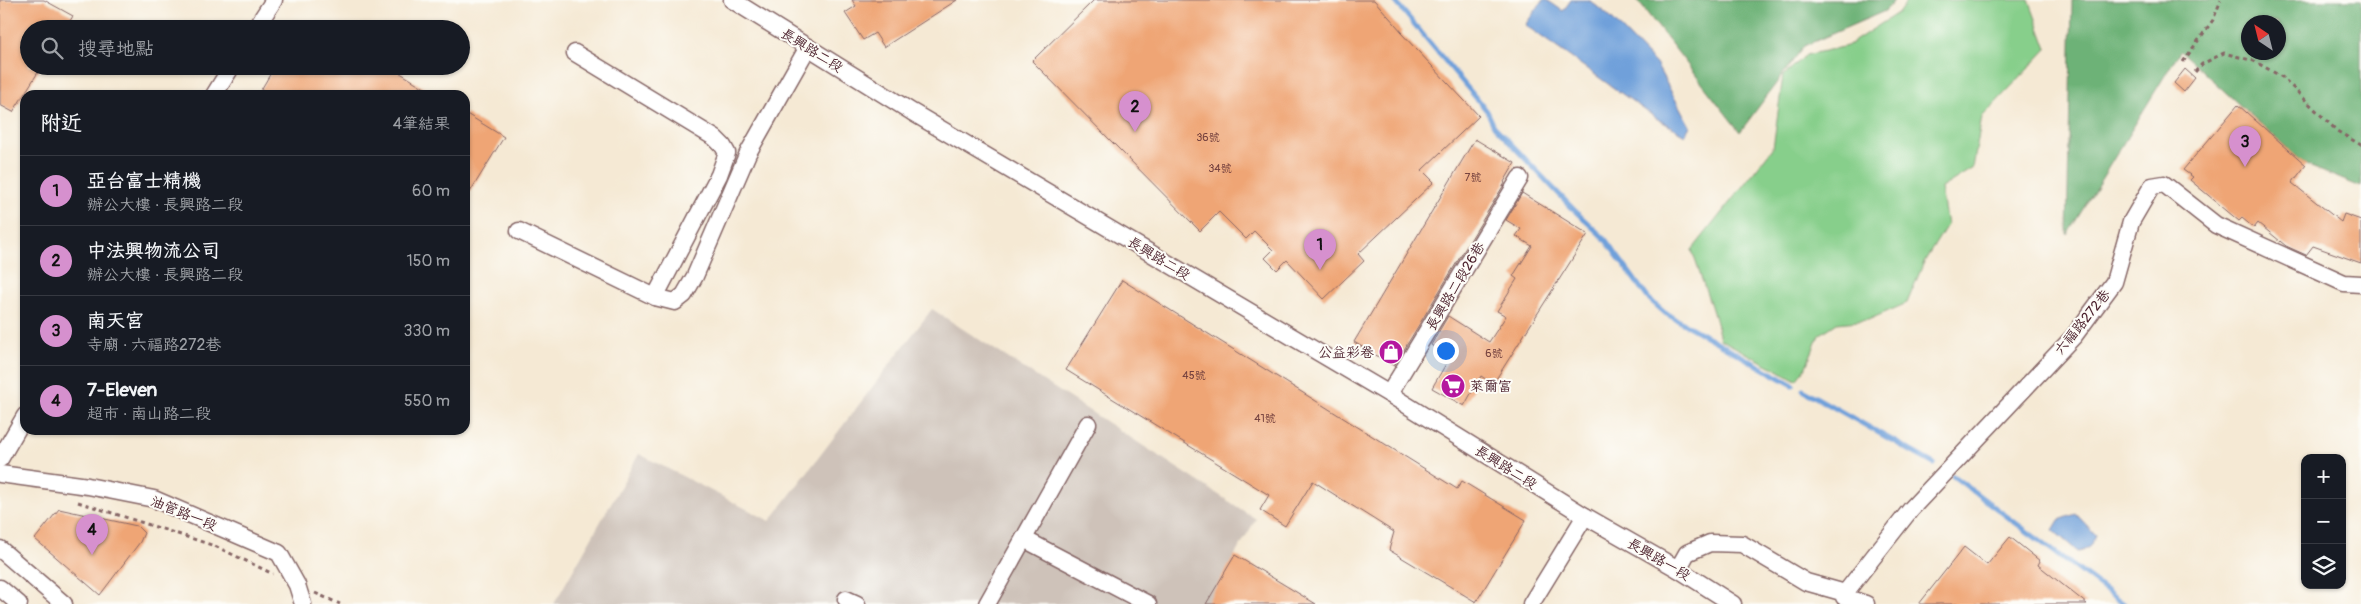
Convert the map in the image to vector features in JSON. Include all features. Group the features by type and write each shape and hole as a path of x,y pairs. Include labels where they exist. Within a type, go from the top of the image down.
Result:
{"street":[{"path":"262,20 274,0"},
{"name":"長興路二段","path":"732,0 912,112 1389,394 1585,516"},
{"path":"519,231 655,297 675,302 684,295 695,276 748,153 808,47"},
{"path":"575,53 714,138 724,146 727,153 719,175 655,297"},
{"path":"217,90 226,75"},
{"name":"長興路二段26巷","path":"1389,394 1520,178"},
{"name":"六福路272巷","path":"1845,593 1911,509 2074,336 2114,282 2131,222 2152,186 2164,184 2216,225 2344,283 2361,284"},
{"path":"988,604 1088,424"},
{"path":"0,459 20,425"},
{"name":"油管路一段","path":"0,474 88,486 154,499 279,553 296,585 303,604"},
{"path":"1531,604 1585,516"},
{"name":"長興路一段","path":"1585,516 1678,569 1732,604"},
{"path":"1024,540 1148,604"},
{"path":"1678,569 1687,553 1710,544 1742,544 1806,582 1845,593 1844,597 1866,604"},
{"path":"0,549 64,604"},
{"path":"0,588 19,604"}],"path":[{"path":"2183,62 2213,20 2220,0"},
{"path":"2195,72 2202,64 2224,53 2254,60 2282,77 2332,126 2361,145"},
{"path":"77,502 215,546 340,604"}],"shaded area":[{"path":"932,309 1256,519 1206,604 554,604 639,454 770,521"}],"green space":[{"path":"1637,0 1894,0 1885,11 1804,46 1740,132"},
{"path":"1908,0 2029,0 2047,49 1982,117 1973,168 1941,188 1947,225 1924,262 1907,303 1868,320 1837,323 1819,335 1805,369 1796,380 1720,339 1692,250 1773,148 1783,76 1806,55 1847,46 1899,12"},
{"path":"2072,0 2361,0 2361,187 2306,165 2180,51 2067,235"}],"water":[{"path":"1543,0 1547,0 1563,11 1571,0 1589,0 1609,16 1656,64 1690,126 1685,135 1656,118 1525,25"},
{"path":"2076,514 2096,535 2090,546 2078,552 2053,530 2059,520"}],"building":[{"path":"0,0 44,0 73,16 71,20 20,20 20,75 36,75 27,90 20,90 20,101 13,112 0,105"},
{"path":"852,0 957,0 884,47 875,33 863,40 845,13 856,6"},
{"path":"1094,0 1374,0 1401,33 1479,116 1422,170 1434,182 1358,254 1364,261 1324,299 1287,260 1277,270 1265,258 1273,250 1254,231 1246,239 1219,212 1200,231 1032,61"},
{"path":"2185,69 2195,78 2184,92 2174,83"},
{"path":"270,75 404,75 428,90 261,90"},
{"path":"2238,105 2306,165 2292,183 2341,222 2344,214 2361,220 2361,263 2313,246 2306,255 2286,246 2258,223 2254,228 2242,218 2239,221 2190,180 2193,177 2183,170"},
{"path":"470,116 504,137 470,192"},
{"path":"1475,139 1515,163 1505,183 1394,366 1354,342"},
{"path":"1522,193 1588,234 1493,384 1481,376 1464,406 1432,388 1450,357 1431,345 1448,316 1489,342 1506,316 1497,311 1517,279 1513,276 1532,246 1516,236 1521,229 1506,220"},
{"path":"1122,280 1457,489 1462,481 1526,520 1476,602 1389,550 1394,532 1313,481 1285,526 1260,510 1269,495 1066,370"},
{"path":"59,509 137,526 144,533 140,542 100,595 35,539"},
{"path":"2010,537 2040,561 2038,565 2087,604 1919,604 1964,547 1987,565"},
{"path":"1235,555 1316,604 1206,604"}],"waterway":[{"path":"1394,0 1487,111 1494,126 1577,213 1605,239 1648,298 1665,313 1793,385"},
{"path":"1803,390 1934,464"},
{"path":"1953,476 2124,604"}],"place":[{"name":"中法興物流公司","path":"1135,132"},
{"name":"南天宮","path":"2245,167"},
{"name":"亞台富士精機","path":"1320,270"},
{"name":"公益彩卷","path":"1391,352"},
{"name":"萊爾富","path":"1453,386"},
{"name":"7-Eleven","path":"92,555"}]}
